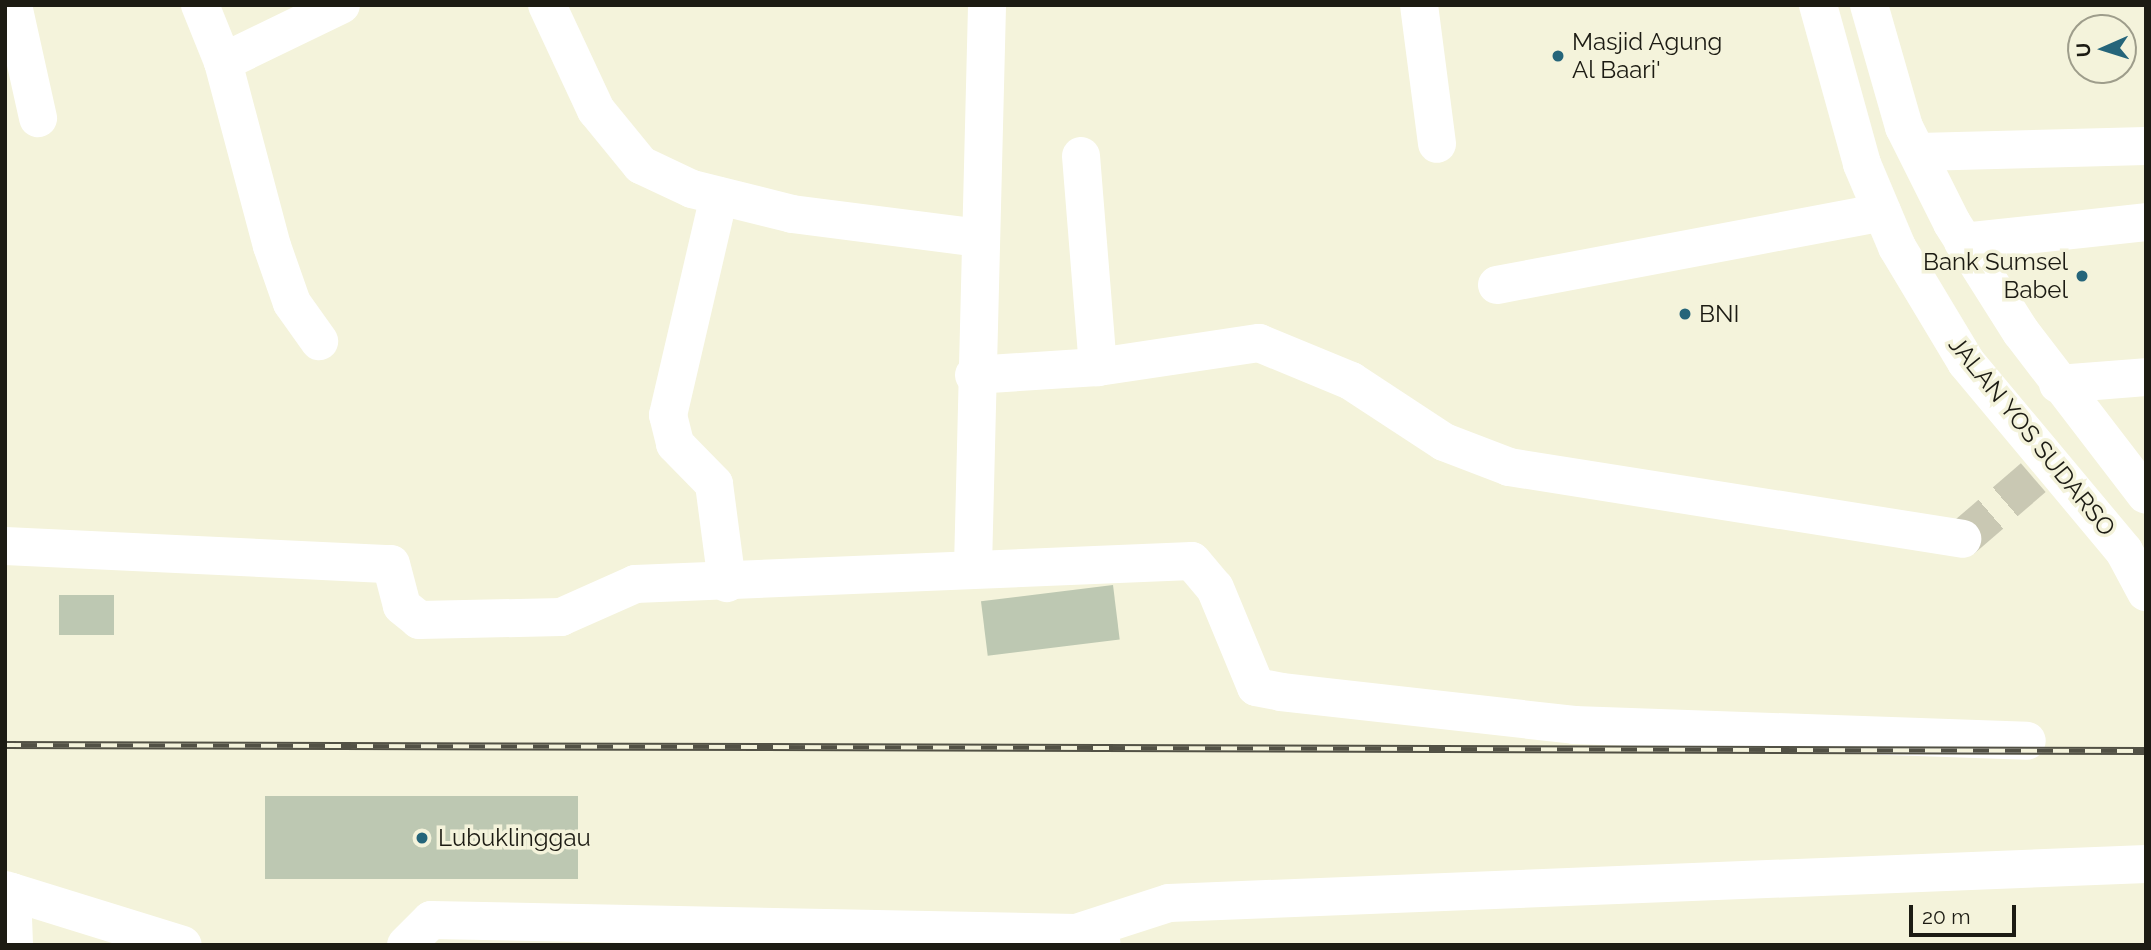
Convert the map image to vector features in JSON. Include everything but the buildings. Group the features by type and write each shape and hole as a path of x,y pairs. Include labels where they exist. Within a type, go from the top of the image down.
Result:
{"main road":[{"path":"13,5 38,118"},
{"path":"200,5 223,62 272,246 292,303 319,341"},
{"path":"223,62 341,5"},
{"path":"547,5 596,110 641,165 719,196 792,214 980,238"},
{"path":"973,567 974,375 987,5"},
{"path":"1419,5 1437,144"},
{"name":"JALAN YOS SUDARSO","path":"1818,5 1861,164 1882,212 1966,362 2042,470 2135,549 2146,592"},
{"name":"JALAN YOS SUDARSO","path":"1869,5 1904,127 1963,242 2058,384 2146,495"},
{"path":"1861,164 1919,152 2146,146"},
{"path":"1081,156 1098,367"},
{"path":"719,196 668,415 675,444 713,484 727,583"},
{"path":"1497,285 1882,212"},
{"path":"1963,242 2146,222"},
{"path":"974,375 1098,367 1258,343 1351,381 1444,442 1509,467 1962,540"},
{"path":"2058,384 2146,377"},
{"path":"5,546 391,564 402,606 419,620 561,617 635,584 727,583 973,567 1192,561 1215,588 1256,687 1574,725 2027,741"},
{"path":"407,945 431,920 1093,939 1169,903 2146,864"},
{"path":"14,945 9,891 183,945"}],"tunnel":[{"path":"1962,539 2033,478"}],"railway":[{"path":"5,745 2146,751"}],"place":[{"name":"Masjid Agung Al Baari'","path":"1558,56"},
{"name":"Bank Sumsel Babel","path":"2082,276"},
{"name":"BNI","path":"1685,314"},
{"name":"Lubuklinggau","path":"422,838"}]}
